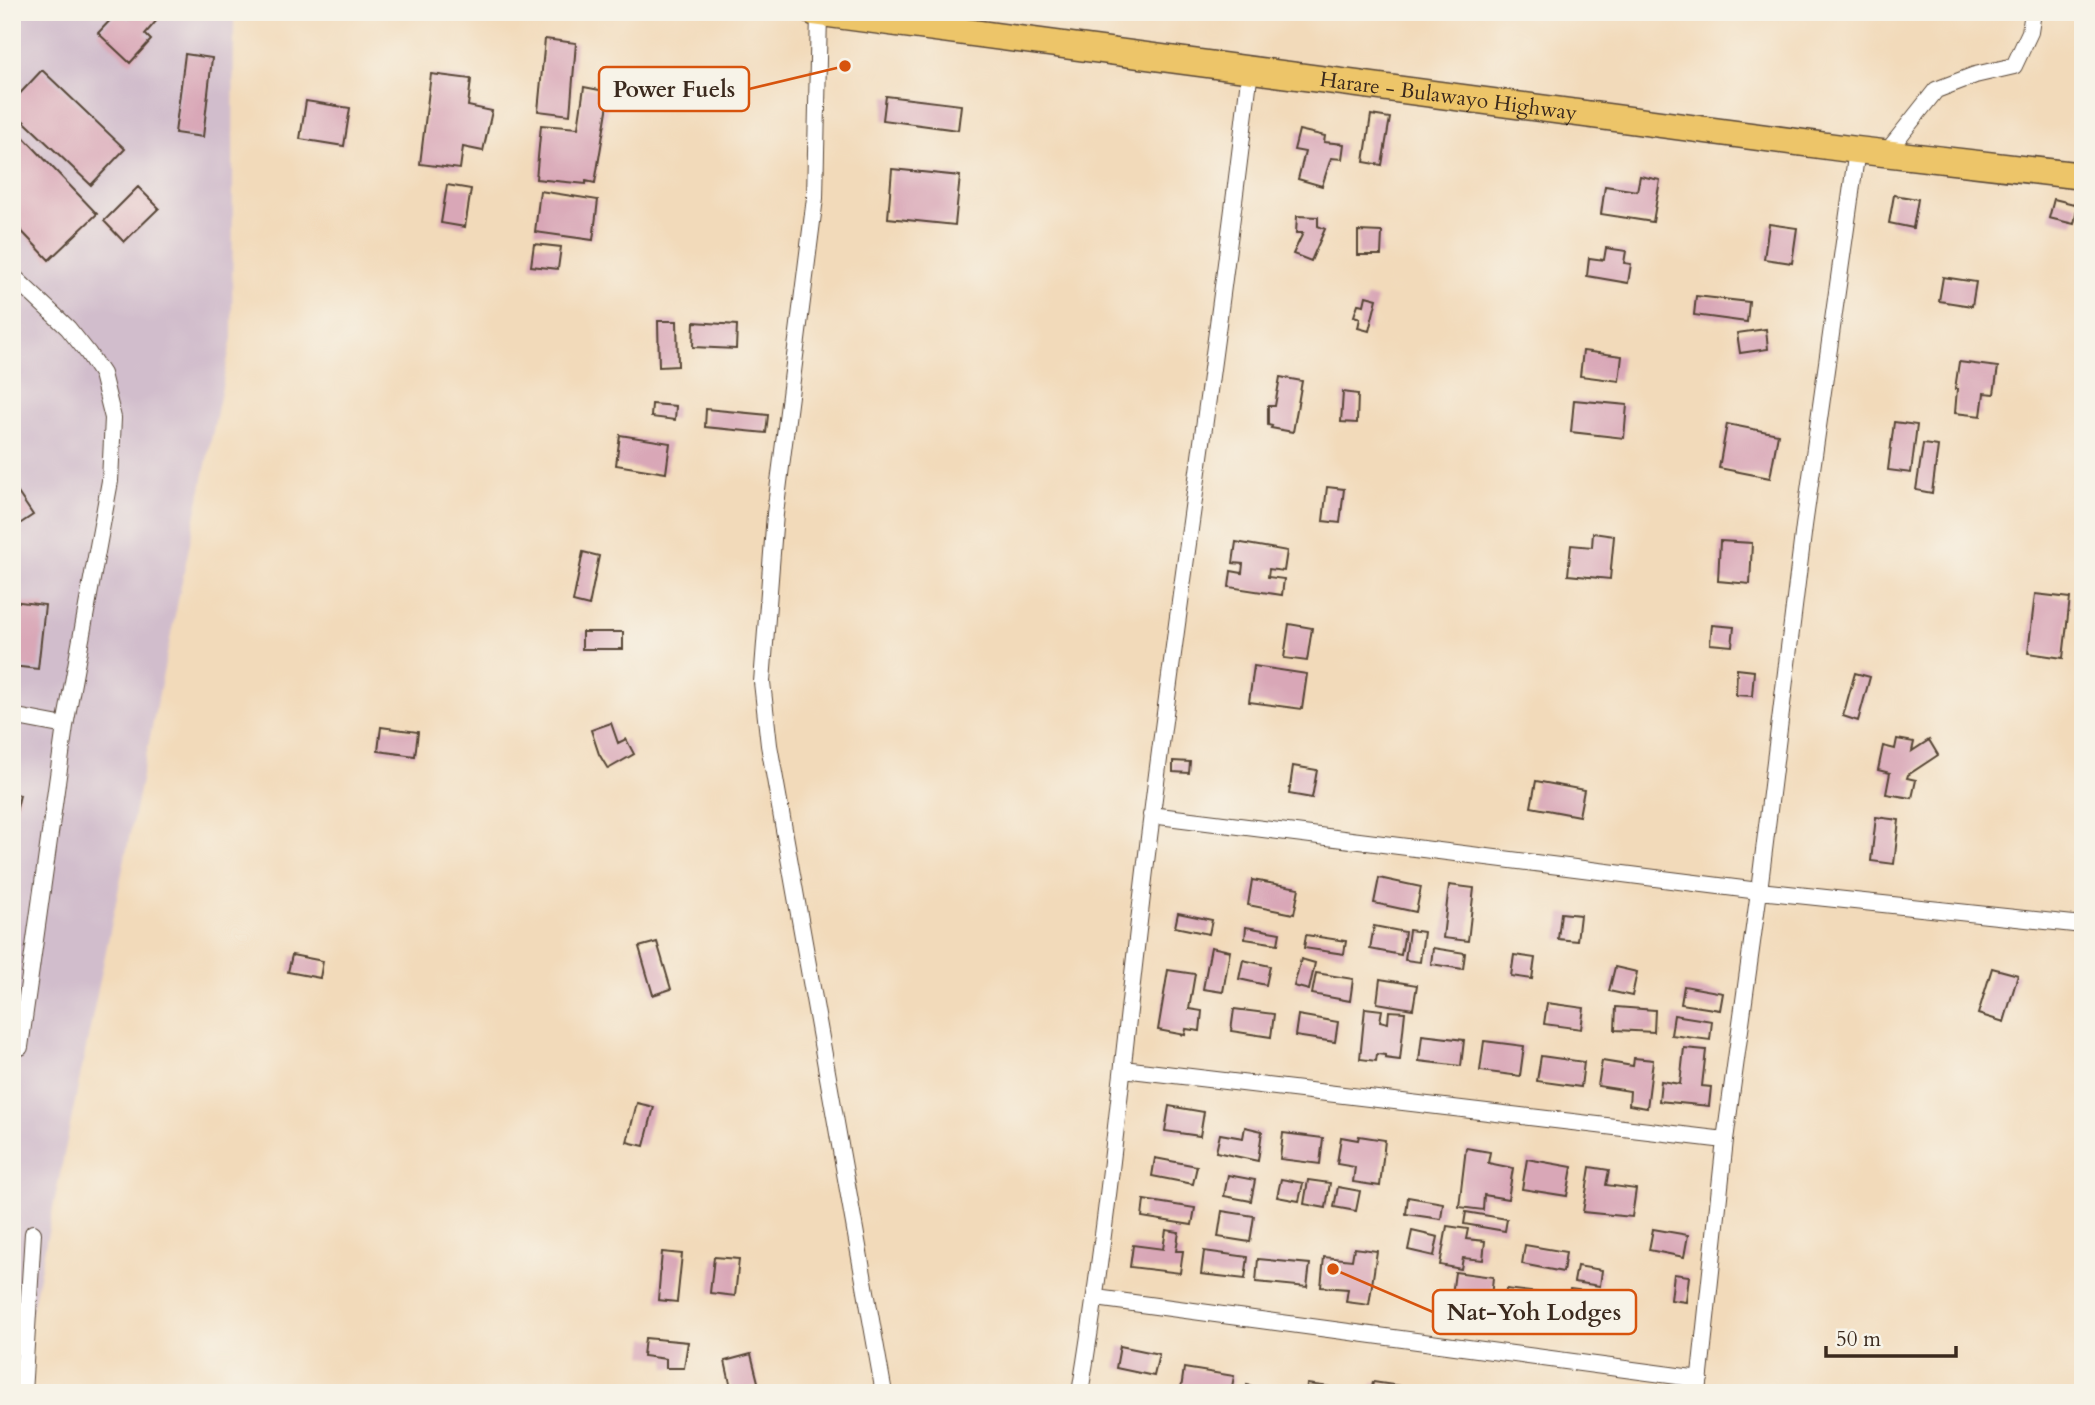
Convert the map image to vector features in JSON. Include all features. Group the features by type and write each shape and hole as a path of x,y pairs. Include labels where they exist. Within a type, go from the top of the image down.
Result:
{"highway":[{"name":"Harare - Bulawayo Highway","path":"817,13 1886,153 2083,176"}],"street":[{"path":"1886,153 1936,90 1975,75 2014,66 2030,32 2032,12"},
{"path":"817,13 815,198 775,514 762,682 769,745 884,1393"},
{"path":"1080,1393 1096,1298 1151,815 1250,69"},
{"path":"1096,1298 1699,1386 1725,1140 1804,526 1857,149"},
{"path":"12,275 68,328 88,353 102,374 113,418 110,481 65,726 20,1047 12,1048"},
{"path":"12,716 65,726"},
{"path":"1151,815 1759,891 2083,925"},
{"path":"1123,1069 1725,1140"},
{"path":"23,1393 33,1233"}],"shaded area":[{"path":"12,12 234,12 232,338 15,1393 12,1393"}],"building":[{"path":"118,12 129,20 135,12 164,12 145,34 151,40 130,63 98,33"},
{"path":"545,39 576,43 570,115 538,111"},
{"path":"185,54 212,58 203,137 175,133"},
{"path":"42,70 125,149 91,185 12,110 12,102"},
{"path":"431,74 471,79 468,106 492,111 483,151 463,147 460,169 420,164"},
{"path":"584,87 610,92 595,183 536,179 541,125 578,128"},
{"path":"886,96 961,105 958,130 883,120"},
{"path":"306,101 350,108 344,146 300,139"},
{"path":"1371,115 1390,118 1382,165 1364,162"},
{"path":"12,125 97,214 49,260 12,221"},
{"path":"1299,130 1325,136 1324,142 1344,144 1342,159 1331,158 1322,186 1298,179 1305,152 1294,150"},
{"path":"892,169 960,176 955,225 888,218"},
{"path":"1640,176 1660,180 1653,222 1601,214 1605,186 1637,191"},
{"path":"447,185 471,189 465,227 441,223"},
{"path":"138,187 159,208 124,242 104,221"},
{"path":"540,191 598,200 593,240 535,232"},
{"path":"1894,195 1918,199 1913,228 1889,223"},
{"path":"2054,199 2078,205 2074,224 2049,218"},
{"path":"1297,216 1318,217 1318,226 1325,229 1311,261 1293,254 1303,233 1296,233"},
{"path":"1769,224 1797,228 1792,263 1764,259"},
{"path":"1358,231 1382,232 1381,255 1358,255"},
{"path":"534,244 561,247 558,269 531,266"},
{"path":"1606,248 1626,251 1624,263 1631,264 1628,283 1587,276 1589,258 1604,260"},
{"path":"2081,261 2083,283 2079,283"},
{"path":"1943,277 1976,282 1972,306 1939,301"},
{"path":"1366,296 1377,299 1369,331 1358,328 1360,318 1354,316 1358,304 1364,305"},
{"path":"1696,296 1749,302 1747,322 1694,315"},
{"path":"658,321 677,321 678,366 659,367"},
{"path":"694,322 737,325 736,349 693,347"},
{"path":"1766,329 1768,349 1740,353 1737,333"},
{"path":"1583,351 1622,356 1619,381 1580,376"},
{"path":"1959,362 1998,367 1994,394 1984,393 1981,416 1955,413"},
{"path":"1280,377 1302,381 1293,432 1268,425 1268,406 1275,406"},
{"path":"1343,392 1358,394 1357,423 1341,422"},
{"path":"1574,400 1627,405 1624,438 1571,432"},
{"path":"652,404 676,406 675,420 651,417"},
{"path":"706,409 768,415 766,433 705,427"},
{"path":"1894,422 1917,425 1911,473 1888,470"},
{"path":"1727,424 1778,434 1770,478 1719,468"},
{"path":"620,435 670,443 666,473 616,465"},
{"path":"1923,444 1938,446 1932,493 1916,490"},
{"path":"12,484 33,515 12,529"},
{"path":"1327,487 1344,489 1340,523 1323,521"},
{"path":"1593,533 1614,536 1610,579 1568,575 1571,545 1592,547"},
{"path":"1720,541 1752,543 1750,584 1718,581"},
{"path":"1236,542 1287,551 1284,571 1269,569 1268,577 1284,579 1282,595 1229,587 1231,571 1242,573 1243,564 1233,563"},
{"path":"583,552 599,556 589,606 573,602"},
{"path":"2035,594 2070,598 2063,658 2028,653"},
{"path":"12,601 45,605 38,669 12,666"},
{"path":"1289,624 1312,628 1307,661 1284,658"},
{"path":"1712,625 1734,627 1732,646 1710,644"},
{"path":"582,632 623,632 623,649 582,649"},
{"path":"1254,666 1307,674 1302,709 1249,702"},
{"path":"1737,669 1754,671 1752,696 1736,695"},
{"path":"1855,673 1870,677 1858,721 1843,716"},
{"path":"611,723 618,743 626,739 634,754 608,769 599,754 591,730"},
{"path":"381,727 418,732 415,756 378,751"},
{"path":"1897,739 1914,742 1912,751 1929,740 1938,755 1908,775 1907,778 1916,780 1912,798 1886,794 1890,773 1878,770 1883,746 1895,749"},
{"path":"1173,761 1190,762 1189,773 1173,772"},
{"path":"1293,766 1317,770 1312,798 1289,794"},
{"path":"1536,781 1584,790 1579,816 1531,807"},
{"path":"12,793 20,795 13,825 12,825"},
{"path":"1876,817 1899,820 1894,864 1871,861"},
{"path":"1379,878 1421,887 1416,912 1374,903"},
{"path":"1252,880 1299,888 1294,914 1248,905"},
{"path":"1449,885 1474,888 1468,941 1443,938"},
{"path":"1178,913 1212,920 1209,934 1175,927"},
{"path":"1561,913 1580,915 1577,941 1558,939"},
{"path":"1374,926 1405,932 1401,955 1370,949"},
{"path":"1246,927 1280,933 1278,944 1245,939"},
{"path":"1409,930 1424,932 1420,962 1405,960"},
{"path":"1306,935 1346,941 1344,954 1304,948"},
{"path":"657,942 671,989 653,995 639,947"},
{"path":"1211,947 1230,951 1223,992 1203,989"},
{"path":"1433,948 1465,953 1463,969 1431,964"},
{"path":"292,955 323,961 320,978 288,972"},
{"path":"1514,955 1535,958 1532,979 1511,976"},
{"path":"1301,959 1315,963 1309,990 1294,986"},
{"path":"1243,960 1270,966 1266,985 1239,979"},
{"path":"1615,967 1637,972 1632,996 1609,991"},
{"path":"1992,968 2018,975 2004,1022 1978,1014"},
{"path":"1168,970 1195,974 1189,1009 1202,1011 1200,1031 1186,1029 1185,1035 1158,1030"},
{"path":"1316,973 1353,979 1350,1001 1312,994"},
{"path":"1380,979 1417,985 1413,1009 1377,1003"},
{"path":"1684,986 1723,993 1720,1010 1681,1004"},
{"path":"1547,1003 1584,1008 1581,1029 1544,1024"},
{"path":"1616,1007 1655,1010 1654,1032 1615,1030"},
{"path":"1365,1008 1382,1010 1380,1021 1388,1023 1389,1011 1405,1012 1400,1060 1377,1054 1376,1061 1360,1059"},
{"path":"1234,1009 1274,1014 1271,1037 1231,1031"},
{"path":"1298,1015 1338,1022 1335,1042 1295,1036"},
{"path":"1674,1015 1712,1021 1710,1040 1671,1035"},
{"path":"1422,1035 1464,1040 1461,1066 1419,1061"},
{"path":"1484,1041 1524,1046 1520,1076 1480,1071"},
{"path":"1684,1048 1706,1050 1702,1086 1711,1087 1709,1106 1659,1101 1661,1081 1680,1084"},
{"path":"1541,1056 1584,1062 1581,1087 1537,1081"},
{"path":"1634,1058 1653,1060 1647,1108 1629,1105 1630,1091 1598,1086 1602,1061 1633,1066"},
{"path":"637,1103 654,1107 644,1146 627,1142"},
{"path":"1169,1106 1204,1112 1200,1136 1165,1131"},
{"path":"1245,1127 1262,1131 1258,1161 1216,1152 1220,1134 1243,1138"},
{"path":"1283,1133 1323,1138 1320,1164 1280,1159"},
{"path":"1359,1136 1385,1140 1380,1186 1353,1182 1355,1167 1337,1164 1341,1137 1358,1140"},
{"path":"1466,1148 1490,1152 1488,1163 1513,1168 1508,1199 1484,1195 1483,1210 1459,1207"},
{"path":"1155,1158 1197,1166 1193,1184 1152,1176"},
{"path":"1527,1159 1572,1167 1567,1196 1522,1189"},
{"path":"1590,1167 1609,1170 1606,1185 1636,1189 1632,1217 1583,1212"},
{"path":"1228,1175 1255,1180 1251,1201 1224,1196"},
{"path":"1281,1179 1303,1183 1299,1201 1277,1197"},
{"path":"1308,1180 1330,1183 1326,1208 1304,1204"},
{"path":"1338,1187 1360,1191 1356,1211 1334,1207"},
{"path":"1408,1197 1443,1203 1441,1219 1406,1214"},
{"path":"1144,1200 1195,1208 1192,1225 1142,1217"},
{"path":"1222,1211 1254,1216 1250,1242 1218,1237"},
{"path":"1466,1212 1507,1219 1505,1231 1464,1224"},
{"path":"1447,1226 1468,1229 1466,1239 1485,1241 1483,1260 1463,1258 1461,1269 1440,1265"},
{"path":"1653,1229 1688,1235 1684,1257 1649,1250"},
{"path":"1166,1230 1179,1232 1176,1251 1183,1251 1180,1273 1130,1267 1133,1245 1163,1249"},
{"path":"1412,1231 1438,1237 1434,1256 1408,1250"},
{"path":"1525,1245 1566,1252 1563,1272 1522,1264"},
{"path":"1354,1248 1377,1251 1369,1305 1346,1302 1348,1289 1321,1287 1324,1257 1352,1260"},
{"path":"1204,1251 1248,1257 1245,1279 1201,1274"},
{"path":"662,1252 682,1254 677,1302 658,1300"},
{"path":"714,1257 739,1259 735,1296 710,1293"},
{"path":"1258,1259 1310,1264 1307,1287 1256,1282"},
{"path":"1577,1266 1602,1270 1600,1286 1574,1282"},
{"path":"1455,1272 1493,1277 1491,1298 1475,1296 1472,1321 1449,1318"},
{"path":"1674,1274 1689,1276 1686,1302 1671,1300"},
{"path":"1506,1289 1556,1295 1553,1322 1503,1316"},
{"path":"1570,1289 1617,1295 1614,1325 1566,1319"},
{"path":"645,1338 688,1342 684,1368 666,1368 666,1359 643,1356"},
{"path":"1120,1346 1159,1354 1154,1376 1116,1368"},
{"path":"751,1354 759,1386 732,1392 725,1361"},
{"path":"1184,1368 1234,1376 1231,1393 1203,1393 1181,1389"},
{"path":"1373,1382 1421,1389 1421,1393 1371,1393"},
{"path":"1307,1384 1353,1390 1353,1393 1306,1393"},
{"path":"1247,1385 1268,1389 1268,1393 1246,1393"}],"place":[{"name":"Power Fuels","path":"845,66"},
{"name":"Nat-Yoh Lodges","path":"1333,1269"}]}
